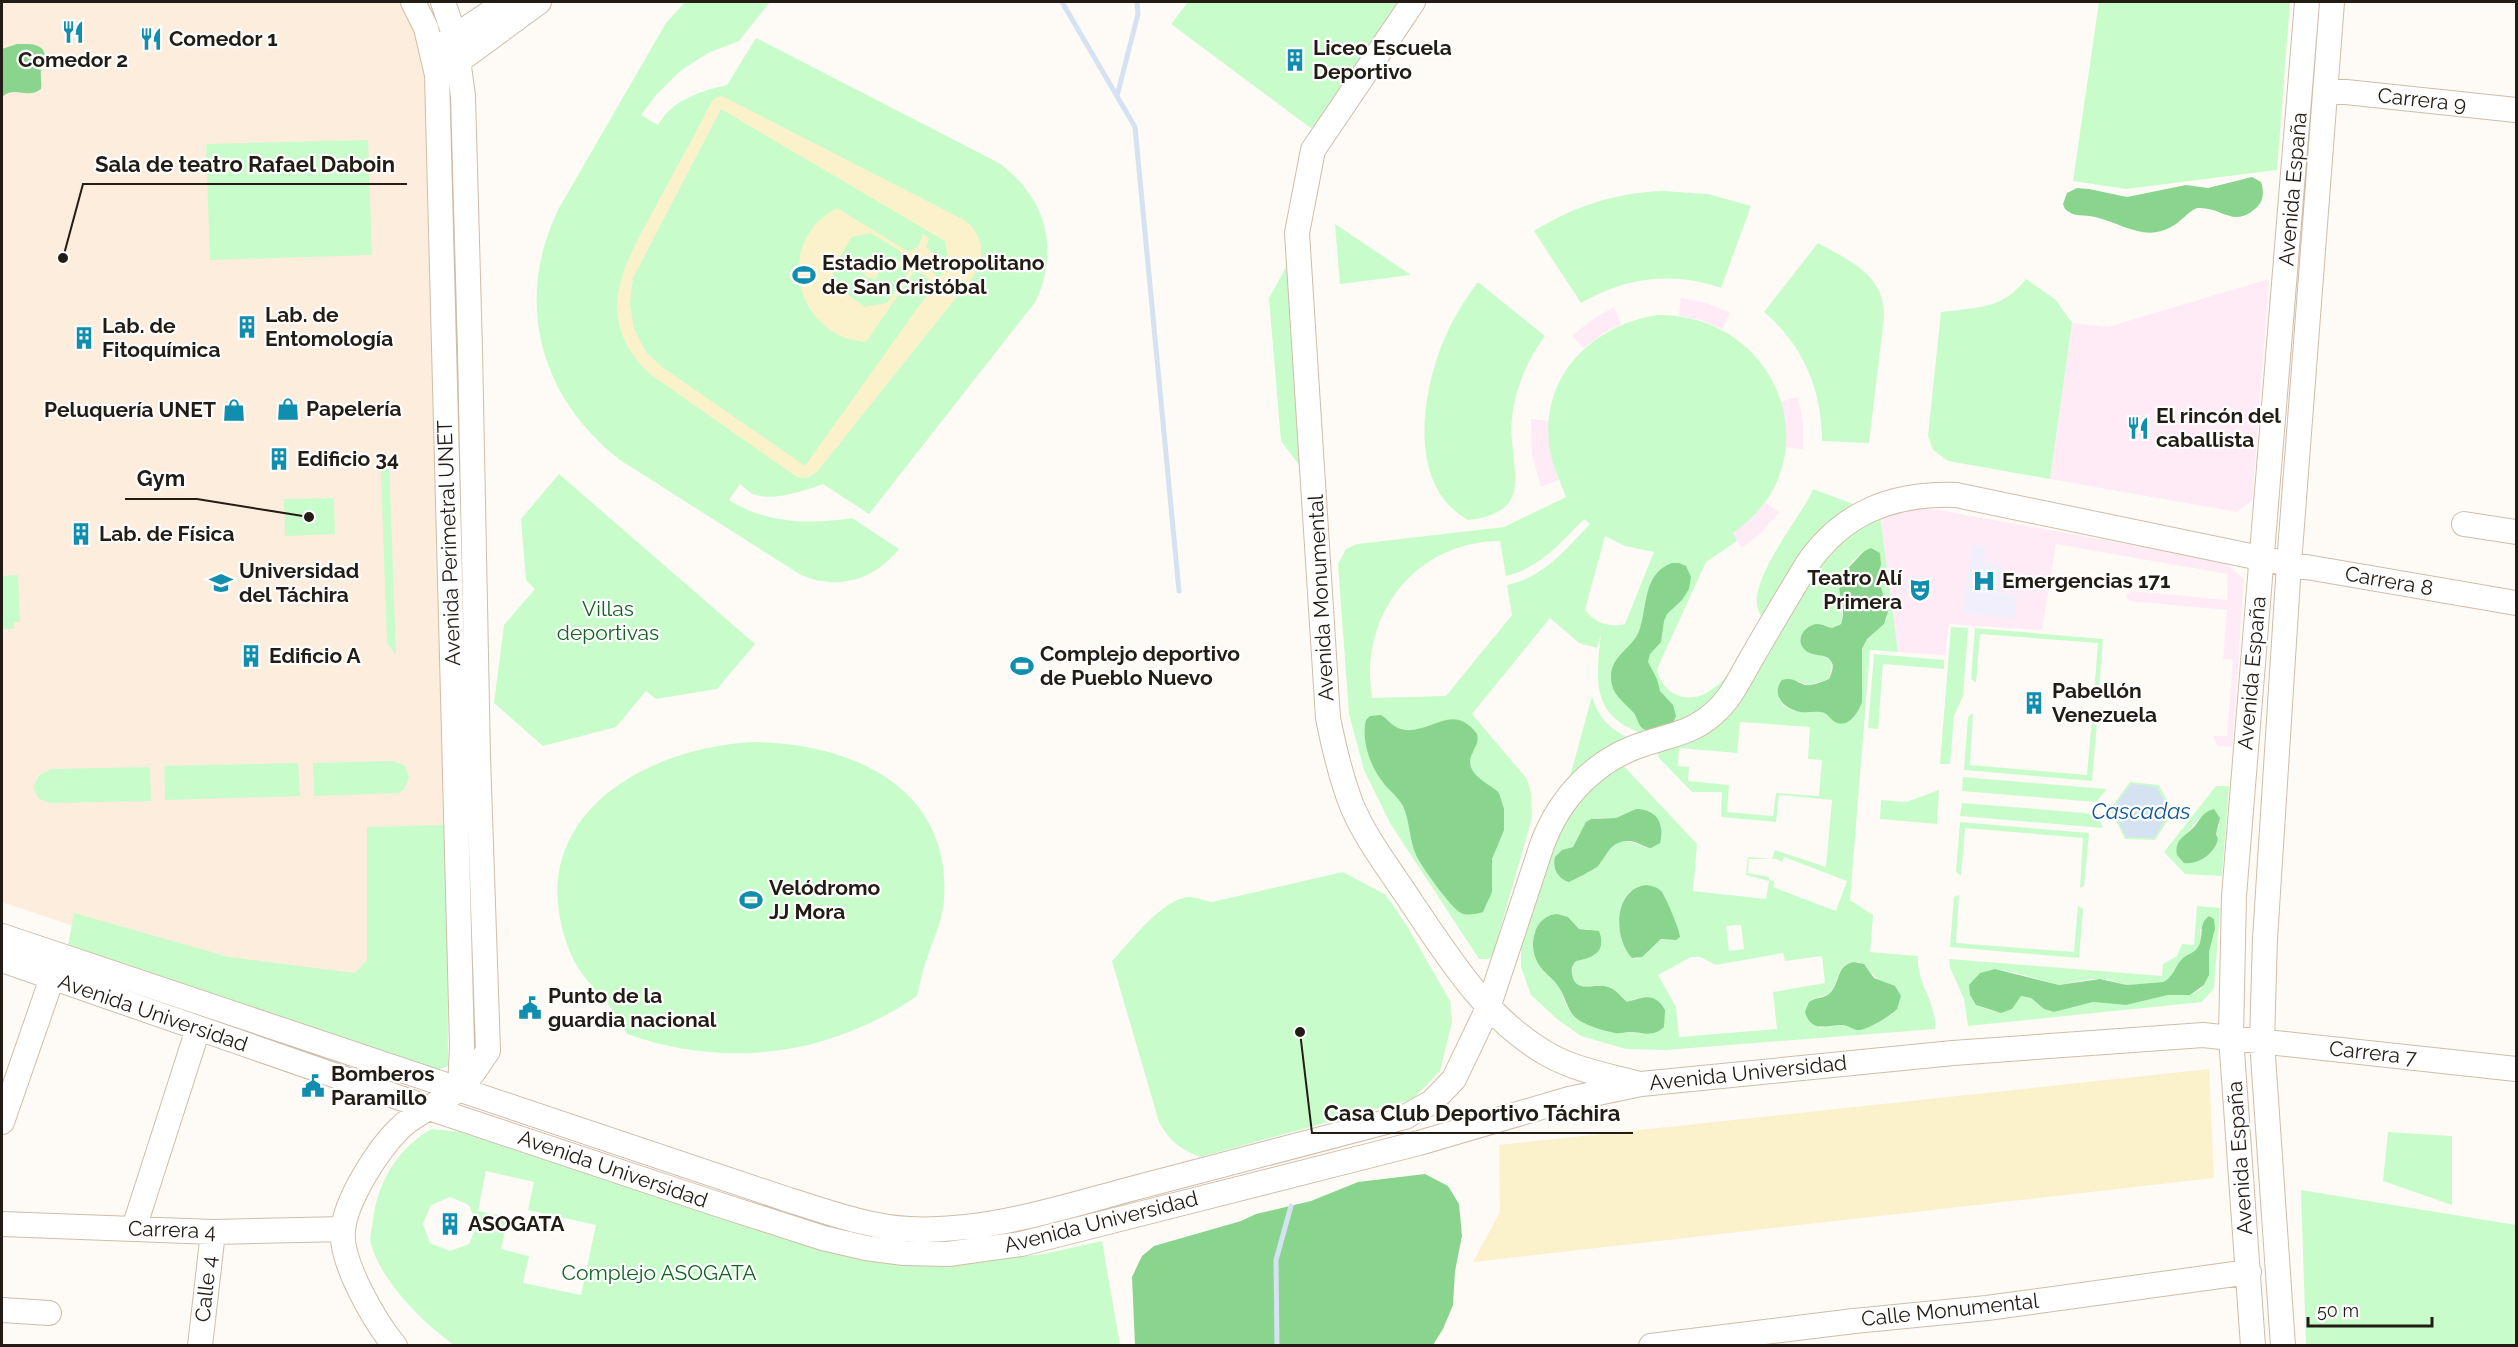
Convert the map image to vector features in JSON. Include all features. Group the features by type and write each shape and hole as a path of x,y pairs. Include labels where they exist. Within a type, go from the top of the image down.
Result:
{"street":[{"name":"Avenida Perimetral UNET","path":"413,2 426,28 437,75 466,758"},
{"path":"394,1346 357,1283 346,1254 343,1229 358,1187 370,1164 399,1128 426,1107 460,1088 488,1051 466,758 470,350 463,96 455,37 443,2"},
{"path":"432,51 506,2"},
{"path":"437,75 539,2"},
{"name":"Avenida Monumental","path":"1413,2 1313,150 1297,233 1328,718 1353,808 1375,849 1454,965 1488,1008 1523,1038 1578,1069 1641,1084"},
{"name":"Avenida España","path":"2253,1346 2230,1037 2234,896 2307,2"},
{"name":"Avenida España","path":"2283,1346 2262,1041 2265,939 2289,564 2332,2"},
{"name":"Carrera 9","path":"2326,90 2517,110"},
{"name":"Avenida Universidad","path":"2,936 460,1088 743,1185 878,1226 943,1229 1038,1215 1405,1117 1432,1102 1454,1079 1488,1008 1542,844 1552,821 1566,800 1589,775 1616,756 1647,742 1686,732 1716,712 1732,692 1810,560 1831,537 1855,518 1890,501 1906,497 1933,494 1956,495 2262,558"},
{"path":"2464,524 2517,532"},
{"name":"Carrera 8","path":"2262,558 2517,603"},
{"name":"Avenida Universidad","path":"2,960 426,1107 823,1238 866,1248 904,1253 948,1254 1021,1245 1419,1143 1569,1099 1641,1084 1941,1054 2125,1039 2203,1035 2230,1037"},
{"path":"2,1122 52,978"},
{"path":"134,1228 198,1029"},
{"name":"Carrera 7","path":"2230,1037 2517,1069"},
{"name":"Carrera 4","path":"2,1224 213,1232 343,1229"},
{"name":"Calle 4","path":"200,1346 213,1232"},
{"name":"Calle Monumental","path":"1651,1346 1854,1321 1987,1308 2249,1272"},
{"path":"2,1310 49,1313"}],"shaded area":[{"name":"Universidad del Táchira","path":"2,2 401,2 410,15 430,80 447,794 445,1051 2,902"},
{"path":"2269,279 2252,501 2237,512 2050,479 2072,323 2108,327"},
{"path":"1681,298 1706,303 1730,313 1722,329 1701,320 1679,316"},
{"path":"1614,307 1621,324 1602,334 1584,348 1572,336 1592,320"},
{"path":"1798,397 1803,423 1803,449 1785,447 1785,424 1781,402"},
{"path":"1531,419 1549,421 1550,451 1558,480 1541,487 1532,454"},
{"path":"1764,502 1779,512 1762,532 1742,548 1732,533 1750,519"},
{"path":"1899,509 1932,509 2222,561 2244,579 2232,747 2218,746 2213,736 2227,736 2233,660 2223,659 2227,610 2130,601 2125,596 2132,591 2227,600 2228,574 2056,544 2042,630 1949,624 1945,655 1898,652 1880,515"},
{"path":"1972,545 1986,547 1984,562 2002,565 1998,593 2017,596 2014,619 1963,612"}],"green space":[{"name":"Estadio Metropolitano de San Cristóbal","path":"685,2 770,2 739,41 708,53 680,71 656,95 641,115 658,125 664,116 679,103 707,90 727,85 756,38 999,163 1028,192 1038,208 1044,225 1047,262 1036,301 869,514 823,484 772,497 754,494 740,484 729,500 757,514 772,518 820,521 852,518 899,549 878,568 855,580 828,582 801,575 620,460 593,435 570,408 553,378 542,346 537,312 538,278 545,243 559,208 666,23"},
{"name":"Liceo Escuela Deportivo","path":"1188,2 1405,2 1312,129 1171,24"},
{"path":"2099,2 2290,2 2277,170 2126,189 2073,181"},
{"path":"17,44 38,46 44,51 41,89 31,93 12,92 2,97 2,49"},
{"path":"368,140 372,255 210,260 206,144"},
{"path":"2252,177 2261,182 2263,196 2259,205 2248,214 2234,217 2206,208 2197,208 2171,227 2152,233 2133,230 2095,217 2072,214 2065,209 2063,204 2067,193 2077,188 2127,197 2186,185 2208,188"},
{"path":"1662,191 1708,194 1751,206 1721,288 1685,280 1649,279 1615,287 1581,303 1534,231 1564,214 1595,202"},
{"path":"1335,224 1411,275 1340,284"},
{"path":"1818,243 1863,271 1879,290 1883,302 1884,317 1869,443 1822,441 1818,404 1808,370 1790,339 1764,312"},
{"path":"1295,251 1311,481 1281,441 1269,298"},
{"path":"2026,279 2056,300 2072,323 2050,479 1948,461 1933,450 1928,436 1941,312 1977,308 1998,302 2008,297"},
{"path":"1478,282 1545,336 1523,374 1516,395 1512,417 1515,484 1512,497 1505,507 1490,515 1468,520 1448,504 1435,484 1427,460 1424,434 1426,407 1438,355 1454,320"},
{"path":"1657,315 1700,321 1736,339 1763,365 1780,398 1786,433 1781,470 1764,504 1733,533 1737,541 1706,562 1657,669 1662,682 1670,691 1682,697 1691,698 1715,687 1734,667 1726,700 1652,736 1633,730 1619,721 1602,700 1598,671 1601,634 1597,648 1579,643 1550,618 1472,714 1527,779 1531,793 1532,818 1493,954 1489,959 1479,959 1390,823 1364,770 1349,714 1338,564 1346,549 1357,544 1504,527 1566,497 1553,464 1549,444 1549,419 1554,395 1563,375 1576,357 1593,342 1612,330","holes":["1584,519 1590,524 1563,553 1532,576 1507,585 1512,615 1446,696 1372,698 1370,668 1374,639 1384,613 1399,589 1418,569 1442,554 1469,545 1500,541 1506,576 1539,561","1605,536 1625,546 1654,552 1625,624 1603,623 1593,618 1585,610"]},
{"path":"389,458 396,655 387,643 381,472"},
{"name":"Villas deportivas","path":"559,474 755,644 717,689 656,699 646,691 616,727 543,746 494,703 504,625 535,589 526,580 521,519"},
{"path":"1813,489 1856,505 1762,617 1757,604 1765,572"},
{"path":"334,498 335,534 285,536 284,499"},
{"path":"1880,515 1898,652 1870,650 1850,900 1873,915 1870,952 1918,956 1920,975 1933,1010 1935,1029 1666,1050 1626,1049 1581,1036 1557,1019 1531,995 1521,967 1521,946 1546,855 1567,811 1620,762 1697,844 1693,891 1766,899 1769,881 1746,875 1748,857 1772,859 1775,850 1826,867 1832,800 1779,795 1776,822 1721,817 1722,792 1692,792 1659,758 1657,747 1689,739 1830,547","holes":["1861,552 1881,558 1878,583 1887,619 1867,639 1862,649 1862,702 1837,723 1819,711 1799,711 1787,708 1778,695 1798,681 1808,685 1829,679 1832,662 1823,656 1807,652 1801,638 1806,628 1821,624 1832,628 1841,623 1839,587 1846,569","1740,722 1810,727 1808,759 1822,760 1819,796 1776,793 1773,816 1727,812 1729,785 1688,781 1689,767 1678,766 1679,748 1737,753","1636,809 1652,812 1661,826 1646,848 1631,842 1616,843 1596,867 1569,882 1560,877 1555,868 1562,850 1573,847 1581,832 1596,818 1616,818","1784,857 1847,881 1836,911 1773,887 1775,882 1769,880 1769,877 1748,873 1749,859 1776,859 1782,862","1630,891 1667,906 1675,920 1671,940 1656,942 1637,959 1632,958 1623,943 1621,934 1619,924 1621,906","1568,917 1579,929 1589,929 1573,965 1573,981 1581,986 1611,988 1627,1002 1637,998 1643,1034 1599,1029 1572,1012 1567,1007 1558,985 1540,962 1534,942 1534,932","1741,925 1744,949 1729,951 1726,926","1783,953 1785,961 1822,956 1825,983 1773,992 1777,1029 1679,1037 1676,1007 1658,975 1691,957 1700,957 1716,965","1859,962 1879,980 1893,1014 1870,1026 1840,1025 1819,1028 1818,997 1831,991 1840,973 1850,963"]},
{"path":"1871,548 1880,553 1881,564 1878,577 1888,612 1884,624 1867,639 1862,649 1862,702 1852,719 1840,724 1822,712 1795,711 1781,701 1778,691 1782,680 1791,679 1805,685 1814,684 1829,679 1833,666 1829,659 1805,650 1801,642 1802,633 1813,625 1820,624 1832,628 1841,624 1843,607 1839,587 1841,580 1861,554"},
{"path":"1672,563 1686,566 1691,577 1689,589 1682,600 1667,614 1661,642 1650,654 1648,662 1657,679 1660,691 1673,705 1676,716 1673,723 1655,730 1646,730 1615,693 1611,677 1612,669 1614,663 1632,643 1639,631 1648,592 1655,575"},
{"path":"18,575 20,622 14,622 14,629 2,629 2,576"},
{"path":"1951,627 1968,628 1963,696 1954,716 1950,764 1940,764"},
{"path":"1975,628 2103,639 2099,690 2094,694 2098,643 1980,634 1976,683 1971,679"},
{"path":"1874,654 1944,660 1944,669 1883,664 1878,729 1868,728"},
{"path":"1592,696 1598,711 1606,722 1617,732 1631,739 1568,784"},
{"path":"1973,713 1970,765 2087,775 2092,718 2097,723 2092,781 1964,770 1968,717"},
{"path":"1381,715 1398,728 1411,730 1449,720 1459,720 1468,724 1477,734 1470,766 1477,776 1499,793 1504,809 1504,830 1492,859 1492,892 1483,912 1466,914 1456,910 1416,855 1403,806 1378,775 1370,760 1366,744 1366,720 1370,716"},
{"name":"Velódromo JJ Mora","path":"754,742 790,744 825,751 858,762 888,779 913,800 931,827 942,861 944,900 917,996 884,1016 849,1032 813,1044 777,1051 739,1053 702,1051 664,1045 627,1034 570,953 558,899 562,860 578,826 603,797 635,775 672,758 713,747"},
{"path":"393,761 405,766 409,777 404,790 399,793 314,796 313,763"},
{"path":"298,763 300,796 165,800 164,766"},
{"path":"150,767 151,801 51,803 39,799 33,787 39,775 51,769"},
{"path":"1963,777 2107,789 2096,802 1962,791"},
{"name":"Cascadas","path":"2130,782 2159,785 2173,812 2155,840 2125,839 2110,809","holes":["2157,787 2170,812 2154,837"]},
{"path":"2216,786 2229,786 2222,876 2185,874 2164,852","holes":["2200,817 2220,823 2216,834 2218,839 2205,857 2199,858 2177,845"]},
{"path":"1939,790 1937,824 1880,819 1881,800 1906,802"},
{"path":"1962,803 2097,814 2103,828 1960,816"},
{"path":"1636,809 1649,812 1658,819 1661,830 1660,843 1651,848 1632,841 1618,843 1610,849 1598,866 1589,872 1569,882 1559,876 1554,865 1555,857 1562,850 1573,847 1586,822 1591,819 1616,818"},
{"path":"2214,809 2220,818 2216,834 2218,839 2214,849 2201,860 2184,863 2177,855 2178,842 2204,814"},
{"path":"1960,822 2089,833 2084,886 2080,888 2083,838 1965,828 1961,876 1956,872"},
{"path":"447,825 448,1066 435,1071 67,951 74,913 229,957 355,973 367,960 367,827"},
{"path":"1343,872 1386,895 1407,926 1450,1001 1452,1022 1440,1071 1413,1099 1200,1157 1186,1151 1172,1140 1159,1122 1112,961 1148,922 1179,899 1192,897 1212,902"},
{"path":"1653,886 1663,894 1680,937 1676,940 1661,939 1642,957 1632,958 1626,949 1619,927 1622,904 1636,888"},
{"path":"1959,895 1956,943 2074,952 2078,906 2083,909 2079,958 1950,947 1954,897"},
{"path":"2197,906 2220,908 2214,988 2202,1002 1968,1026 1964,999 1950,968 1949,959 2162,976 2163,964 2177,956 2182,944 2194,945","holes":["2200,929 2215,929 2209,952 2207,980 2200,990 2190,995 2168,995 2126,1005 2093,1002 2054,1012 2044,1009 2031,998 2021,996 2011,1008 1996,1012 1976,1005 1970,995 1980,973 1995,969 2059,985 2090,979 2106,979 2127,985 2163,982 2168,980 2181,960 2197,950 2201,940"]},
{"path":"1557,914 1568,917 1579,929 1599,931 1601,938 1600,949 1597,953 1576,961 1573,966 1572,974 1577,984 1586,987 1608,987 1616,991 1627,1002 1648,997 1657,1000 1665,1010 1664,1027 1647,1034 1617,1033 1592,1026 1575,1017 1554,980 1539,965 1533,950 1534,934 1542,920"},
{"path":"2209,916 2214,919 2215,929 2209,952 2209,975 2204,985 2190,995 2168,995 2126,1005 2093,1002 2054,1012 2044,1009 2031,998 2021,996 2012,1009 2001,1013 1976,1005 1970,995 1969,985 1980,973 1995,969 2059,985 2100,979 2127,985 2163,982 2169,978 2182,959 2197,949 2203,923"},
{"path":"1854,962 1864,964 1874,978 1895,986 1901,996 1897,1009 1879,1022 1857,1030 1843,1025 1823,1027 1811,1023 1805,1012 1809,1002 1829,994 1841,970"},
{"name":"Complejo ASOGATA","path":"432,1129 460,1132 789,1240 958,1263 1044,1254 1102,1241 1120,1345 454,1345 417,1314 394,1287 376,1258 370,1242 375,1207 384,1180 399,1156","holes":["486,1171 534,1182 528,1210 596,1225 581,1295 523,1283 529,1256 501,1249 508,1217 478,1211","450,1197 469,1205 477,1225 469,1244 450,1251 430,1243 423,1224 431,1205"]},
{"path":"2388,1132 2452,1136 2452,1205 2383,1181"},
{"path":"1425,1174 1448,1186 1459,1204 1462,1236 1455,1271 1453,1305 1433,1345 1135,1345 1132,1277 1142,1256 1154,1246 1241,1221 1256,1214 1311,1201 1358,1182"},
{"path":"2301,1190 2516,1225 2516,1345 2306,1345"}],"sand":[{"path":"722,96 964,220 975,231 981,245 980,260 974,275 817,472 807,478 797,477 650,374 632,353 621,332 617,311 619,290 625,269 645,226 715,98","holes":["721,109 945,241 949,264 805,466 662,367 646,352 634,329 630,304 633,278"]},
{"path":"837,208 909,252 918,247 923,234 929,238 926,247 933,255 934,263 931,270 937,277 932,283 924,274 914,272 866,342 841,336 822,324 808,306 801,286 799,264 804,242 817,223","holes":["871,233 908,256 907,260 880,265 874,261 868,262 863,269 866,277 875,279 881,270 908,265 910,270 887,303 865,307 835,285 832,269 852,237"]},
{"path":"2209,1069 2214,1178 1473,1262 1500,1212 1499,1145"}],"water":[{"name":"Cascadas","path":"2131,784 2157,787 2170,812 2154,838 2126,837 2112,809"}],"waterway":[{"path":"1062,2 1135,127 1179,591"},
{"path":"1117,96 1138,14 1137,2"},
{"path":"1277,1346 1276,1260 1291,1206"}],"place":[{"name":"Comedor 2","path":"73,32"},
{"name":"Comedor 1","path":"151,39"},
{"name":"Liceo Escuela Deportivo","path":"1295,60"},
{"name":"Sala de teatro Rafael Daboin","path":"63,258"},
{"name":"Estadio Metropolitano de San Cristóbal","path":"804,275"},
{"name":"Lab. de Entomología","path":"247,327"},
{"name":"Lab. de Fitoquímica","path":"84,338"},
{"name":"Papelería","path":"288,409"},
{"name":"Peluquería UNET","path":"234,410"},
{"name":"El rincón del caballista","path":"2138,428"},
{"name":"Edificio 34","path":"279,459"},
{"name":"Gym","path":"309,517"},
{"name":"Lab. de Física","path":"81,534"},
{"name":"Emergencias 171","path":"1984,581"},
{"name":"Universidad del Táchira","path":"221,583"},
{"name":"Teatro Alí Primera","path":"1920,590"},
{"name":"Edificio A","path":"251,656"},
{"name":"Complejo deportivo de Pueblo Nuevo","path":"1022,666"},
{"name":"Pabellón Venezuela","path":"2034,703"},
{"name":"Velódromo JJ Mora","path":"751,900"},
{"name":"Punto de la guardia nacional","path":"530,1008"},
{"name":"Casa Club Deportivo Táchira","path":"1300,1032"},
{"name":"Bomberos Paramillo","path":"313,1086"},
{"name":"ASOGATA","path":"450,1224"}]}
